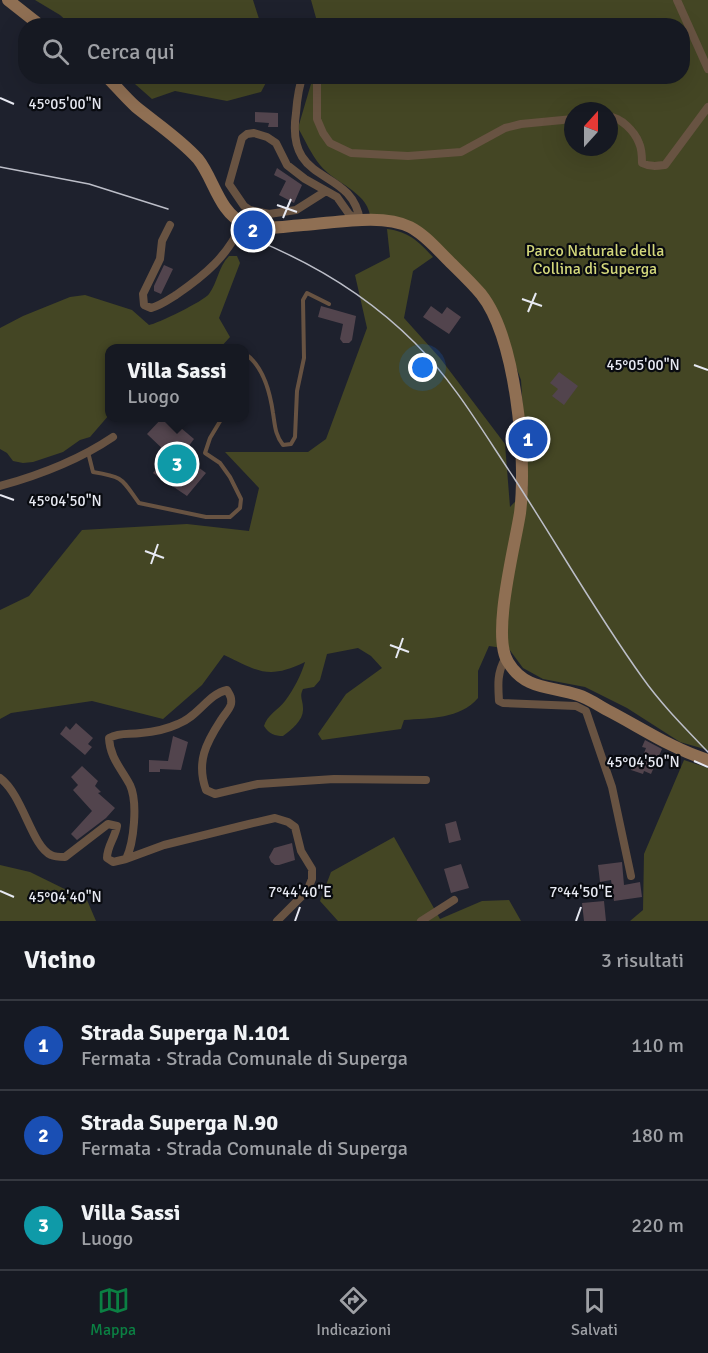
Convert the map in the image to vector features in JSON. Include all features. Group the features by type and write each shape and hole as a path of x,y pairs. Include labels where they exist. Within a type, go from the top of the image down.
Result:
{"street":[{"path":"8,0 31,18"},
{"path":"676,0 684,18"},
{"path":"690,30 708,69"},
{"path":"113,84 134,105 182,143 199,160 228,211 242,223 270,227 360,221 386,221 403,224 423,236 482,296 495,320 509,363 523,453 523,479 504,611 502,636 506,659 522,678 534,686 580,695 669,744 708,760"},
{"path":"300,84 294,127 297,149 303,160 352,196 360,221"},
{"path":"316,84 316,119 323,133 330,143 351,153 408,156 461,152 505,128 564,120"},
{"path":"618,119 639,142 642,164 665,165 708,107"},
{"path":"326,191 296,210 269,214 250,210 238,199 230,183 242,138 246,134 254,133 276,143 287,165 305,179 337,197 349,214 360,221"},
{"path":"170,225 162,241 160,259 142,298 147,307 155,308 207,273 234,241 242,223"},
{"path":"0,486 25,479 88,452 113,437"},
{"path":"506,659 499,669 499,701 502,703 576,706 586,711 612,787 631,876"},
{"path":"126,859 130,851 135,801 130,785 116,764 110,749 109,738 119,733 141,734 191,719 218,692 227,690 231,697 231,705 210,737 202,759 202,777 206,790 215,794 258,784 334,779 426,780"},
{"path":"0,777 18,798 40,846 51,855 65,857 108,824 117,826 106,858 113,862 164,845 275,818 288,822 295,827 301,850 312,870 312,879 307,891 277,921"},
{"path":"421,921 454,900"}],"lane":[{"path":"249,356 261,370 273,410 278,438 282,445 291,444 295,437 297,391 303,358 303,300 307,293 329,304"},
{"path":"88,452 93,472 123,480 139,502 206,517 230,517 240,508 241,499 220,463 205,453 219,422"}],"green space":[{"path":"35,0 253,0 259,18 63,18"},
{"name":"Parco Naturale della Collina di Superga","path":"311,0 708,0 708,750 680,742 627,708 585,687 543,679 523,668 509,649 489,646 478,671 478,698 471,705 454,714 404,720 401,729 322,740 318,734 346,694 382,668 371,656 358,648 327,654 320,680 314,687 303,689 302,716 297,724 283,736 272,734 264,726 291,692 305,662 292,668 272,672 255,669 224,655 202,685 163,719 92,701 11,713 0,719 0,610 29,596 82,530 187,524 249,531 259,488 225,452 308,452 326,439 367,328 355,275 390,257 387,229 413,238 433,257 413,271 404,318 440,358 505,444 510,507 528,488 521,380 500,324 424,230 370,215 356,193 326,171 311,152 298,128 311,84 690,84 690,18 316,18"},
{"path":"135,84 265,84 261,92 227,101 175,91 152,99"},
{"path":"229,256 237,256 240,263 219,318 230,337 224,344 105,344 105,420 90,437 80,440 63,452 33,462 13,461 7,453 0,449 0,328 70,297 85,295 132,310 149,325 154,324 190,307 209,294 222,265"},
{"path":"684,760 708,768 708,921 630,921 643,910 644,854"},
{"path":"394,837 440,919 482,901 509,900 521,921 338,921 320,901 331,872"},
{"path":"0,865 30,872 87,900 96,921 0,921"}],"building":[{"path":"255,112 278,113 278,127 268,127 269,123 255,122"},
{"path":"277,168 302,185 294,203 279,195 286,181 274,175"},
{"path":"164,265 173,269 161,294 154,291 154,286"},
{"path":"321,306 356,316 352,340 349,343 343,343 340,339 343,324 318,317"},
{"path":"431,306 442,314 447,307 461,317 449,334 423,317"},
{"path":"559,372 578,386 564,405 552,396 558,389 550,383"},
{"path":"158,422 174,422 194,439 182,455 206,473 187,496 153,473 168,454 147,434"},
{"path":"76,723 93,738 88,744 92,747 85,755 60,734 66,726 70,730"},
{"path":"173,736 188,742 181,770 160,769 160,772 149,772 149,760 168,761"},
{"path":"645,740 662,749 651,774 631,770 635,761 640,763 646,748 642,747"},
{"path":"82,766 98,781 95,786 101,792 98,793 115,808 106,818 77,840 71,834 92,811 73,790 78,785 71,777"},
{"path":"456,821 461,840 449,843 445,824"},
{"path":"292,843 295,860 279,865 271,862 269,857 274,848"},
{"path":"622,862 624,885 640,882 642,897 614,901 611,880 600,882 598,865"},
{"path":"461,864 469,888 451,893 444,869"},
{"path":"604,901 606,921 584,921 582,903"}],"tram line":[{"path":"0,167 89,184 168,209"},
{"path":"243,235 290,255 335,280 377,309 429,358 480,426 642,677 665,706 708,752"}],"place":[{"name":"Strada Superga N.90","path":"253,230"},
{"name":"Strada Superga N.101","path":"528,439"},
{"name":"Villa Sassi","path":"177,464"}]}
